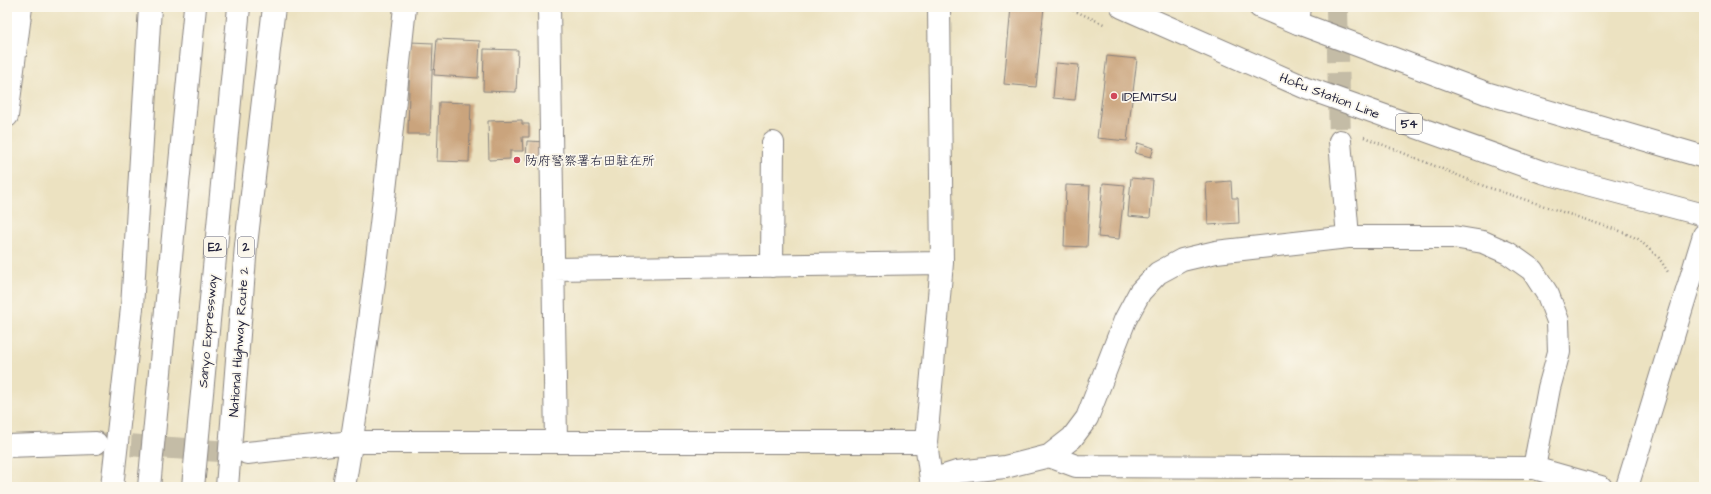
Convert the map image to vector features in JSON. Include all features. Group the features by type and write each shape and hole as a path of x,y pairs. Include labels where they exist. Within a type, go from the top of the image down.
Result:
{"main road":[{"path":"7,116 21,7"},
{"path":"112,487 132,308 150,7"},
{"path":"149,487 195,7"},
{"name":"Sanyo Expressway","path":"193,487 239,7"},
{"name":"National Highway Route 2","path":"227,487 246,245 274,7"},
{"path":"344,487 352,442 388,165 405,7"},
{"path":"549,7 556,441"},
{"path":"939,7 942,263 926,442 932,483 957,472 1005,467 1049,456 1072,438 1087,418 1125,320 1140,292 1158,273 1182,260 1216,252 1348,237 1453,237 1483,242 1508,253 1532,270 1548,295 1558,321 1559,344 1559,352 1549,388 1534,468"},
{"name":"Hofu Station Line","path":"1122,7 1304,87 1542,172 1704,215"},
{"path":"1260,7 1299,15 1486,93 1704,157"},
{"path":"1340,140 1348,237"},
{"path":"772,266 773,143"},
{"path":"1627,487 1704,235"},
{"path":"554,269 942,263"},
{"path":"246,452 352,442 926,442"},
{"path":"7,446 96,443"},
{"path":"1049,456 1076,466 1534,468 1601,487"}],"building":[{"path":"1011,7 1044,7 1036,87 1004,84"},
{"path":"437,39 480,41 478,78 434,75"},
{"path":"410,42 433,43 430,134 408,134"},
{"path":"484,49 518,50 516,92 483,91"},
{"path":"1107,56 1137,59 1127,141 1097,138"},
{"path":"1056,63 1079,65 1075,100 1053,98"},
{"path":"439,102 471,103 469,162 437,161"},
{"path":"522,120 522,124 529,124 529,137 522,137 523,151 510,151 510,159 489,160 488,121"},
{"path":"527,141 547,142 546,162 526,161"},
{"path":"1138,143 1154,148 1151,157 1135,153"},
{"path":"1131,178 1153,180 1150,218 1128,216"},
{"path":"1231,181 1232,198 1238,198 1239,223 1208,225 1206,183"},
{"path":"1103,183 1125,185 1119,239 1098,237"},
{"path":"1066,185 1090,186 1087,247 1064,246"}],"tunnel":[{"path":"1337,7 1340,141"},
{"path":"98,443 247,453"}],"place":[{"name":"IDEMITSU","path":"1114,96"},
{"name":"防府警察署右田駐在所","path":"517,160"}]}
